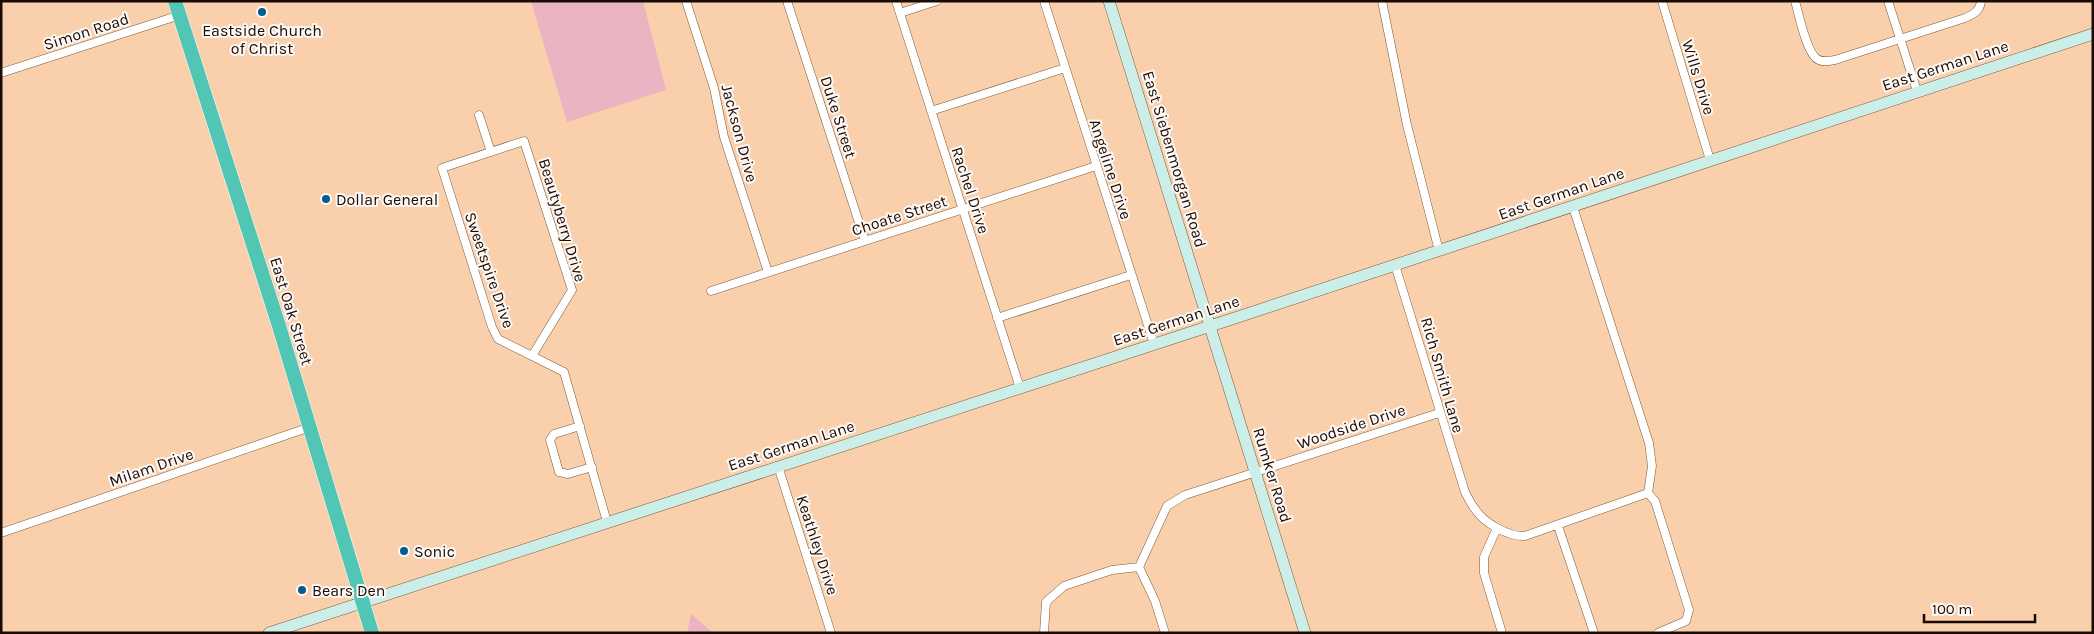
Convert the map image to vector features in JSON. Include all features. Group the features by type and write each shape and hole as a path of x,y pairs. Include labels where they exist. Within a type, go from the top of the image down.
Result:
{"highway":[{"name":"East Oak Street","path":"175,1 310,427 372,633"}],"street":[{"name":"Jackson Drive","path":"686,1 714,88 724,137 768,272"},
{"name":"Duke Street","path":"787,1 865,241"},
{"name":"Rachel Drive","path":"896,1 1020,388"},
{"path":"900,13 937,1"},
{"name":"Angeline Drive","path":"1044,1 1154,344"},
{"name":"East Siebenmorgan Road","path":"1109,1 1209,327"},
{"path":"1382,1 1407,125 1439,251"},
{"name":"Wills Drive","path":"1662,1 1710,160"},
{"path":"1795,1 1810,51 1816,59 1826,62 1974,14 1981,4"},
{"path":"1888,1 1918,91"},
{"name":"Simon Road","path":"1,73 180,15"},
{"name":"East German Lane","path":"269,633 1209,327 2093,34"},
{"path":"931,111 1065,68"},
{"path":"479,115 491,152"},
{"name":"Beautyberry Drive","path":"491,152 524,141 572,290 532,356"},
{"name":"Sweetspire Drive","path":"491,152 442,168 492,328 498,339 564,372 580,426"},
{"name":"Choate Street","path":"711,291 1096,166"},
{"path":"1574,206 1649,444 1652,466 1648,492 1655,501 1690,610 1686,621 1658,633"},
{"name":"Rich Smith Lane","path":"1395,265 1409,306 1439,413 1465,492 1475,511 1497,528 1516,537 1558,526 1648,492"},
{"path":"997,318 1131,275"},
{"name":"Rumker Road","path":"1209,327 1305,633"},
{"name":"Woodside Drive","path":"1139,567 1167,506 1185,495 1439,413"},
{"path":"592,467 562,474 559,472 550,440 551,436 580,426 592,467 608,522"},
{"name":"Milam Drive","path":"1,533 310,427"},
{"name":"Keathley Drive","path":"778,466 831,633"},
{"path":"1558,526 1594,633"},
{"path":"1497,528 1484,557 1484,573 1502,633"},
{"path":"1044,633 1046,602 1064,586 1112,570 1139,567 1165,633"}],"shaded area":[{"path":"531,1 643,1 666,90 567,122"},
{"path":"691,614 713,633 687,633"}],"place":[{"name":"Eastside Church of Christ","path":"262,12"},
{"name":"Dollar General","path":"326,199"},
{"name":"Sonic","path":"404,551"},
{"name":"Bears Den","path":"302,590"}]}
